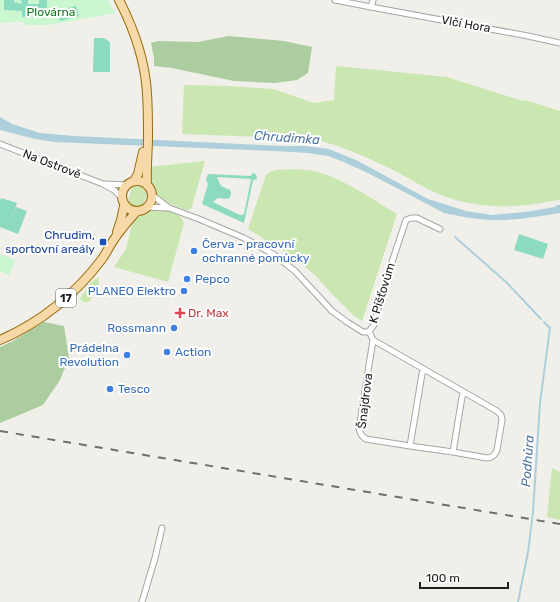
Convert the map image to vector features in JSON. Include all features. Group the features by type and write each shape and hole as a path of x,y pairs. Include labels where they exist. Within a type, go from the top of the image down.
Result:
{"main road":[{"path":"114,0 140,55"},
{"path":"119,0 131,25 140,55 146,86 148,130 145,158 147,185 152,195 152,199 147,207"},
{"path":"136,212 127,209 124,206 121,197 122,193 138,174 145,158"},
{"path":"130,183 139,181 147,185"},
{"name":"17","path":"115,238 122,220 124,206"},
{"name":"17","path":"0,340 33,323 68,295 80,284 99,262 115,238 136,212 144,210 147,207"}],"street":[{"name":"Vlčí Hora","path":"335,0 520,34 560,43"},
{"path":"371,7 373,0"},
{"name":"Na Ostrově","path":"0,144 103,184 114,190 121,197"},
{"name":"Na Ostrově","path":"103,184 130,183"},
{"path":"152,195 169,208"},
{"path":"147,207 169,208"},
{"name":"K Píšťovům","path":"169,208 234,234 273,254 295,271 338,316 361,331 366,332 372,329 374,325 382,292 406,220 417,218 440,229"},
{"path":"369,331 373,340"},
{"name":"Šnajdrova","path":"373,340 501,415 502,420 495,454 492,457 487,458 366,439 362,436 359,428 373,340"},
{"path":"410,446 424,369"},
{"path":"453,452 464,392"},
{"path":"142,602 162,528"}],"green space":[{"name":"Plovárna","path":"0,0 108,0 115,13 49,25 25,25 24,22 0,23"},
{"path":"4,0 14,0 14,2 22,4 21,0 28,0 28,4 39,4 39,0 47,0 47,12 49,13 47,16 30,15 22,17 22,11 4,10"},
{"path":"76,6 79,16 60,21 58,11"},
{"path":"229,36 284,41 312,47 308,73 297,80 275,83 234,81 172,68 154,66 151,43 158,41 198,42"},
{"path":"94,38 104,38 110,42 110,72 93,72"},
{"path":"336,66 447,77 560,111 560,200 517,206 488,206 468,203 434,192 391,169 353,152 312,139 182,134 184,85 273,89 314,103 334,100"},
{"path":"205,161 190,210 185,210 163,201 156,195 151,185 149,167"},
{"path":"295,169 325,174 357,190 397,214 362,321 354,316 315,275 292,256 248,229 266,175 275,170"},
{"path":"252,173 256,174 257,179 253,180 244,223 202,204 208,184 206,180 208,174 251,176","holes":["217,177 251,179 244,214 240,215 213,202 218,198 228,199 231,195 230,190 221,186"]},
{"path":"132,188 141,188 145,191 146,195 145,200 138,206 133,205 128,200"},
{"path":"1,198 17,203 10,223 16,207 27,211 18,234 0,227"},
{"path":"154,210 172,212 179,216 184,223 168,282 114,267 126,249 132,224 131,222 141,214"},
{"path":"519,234 548,244 543,259 514,250"},
{"path":"0,254 15,260 9,275 0,271"},
{"path":"97,278 99,279 99,285 94,290 90,300 88,302 81,301 80,298 90,284"},
{"path":"44,322 64,326 69,358 60,380 43,405 0,423 0,347 13,341"},
{"path":"552,468 560,472 560,520 547,517"}],"water":[{"path":"0,117 12,124 40,133 74,136 305,146 329,149 358,161 428,199 466,211 492,215 525,212 560,205 560,213 509,220 462,217 444,213 370,174 328,156 275,151 54,142 0,130"}],"waterway":[{"name":"Podhůra","path":"455,237 506,282 541,319"},
{"name":"Podhůra","path":"518,602 528,552 533,512 540,403 550,328 544,322"}],"railway":[{"path":"0,431 560,524"}],"place":[{"name":"Chrudim, sportovní areály","path":"103,242"},
{"name":"Červa - pracovní ochranné pomůcky","path":"194,251"},
{"name":"Pepco","path":"187,279"},
{"name":"PLANEO Elektro","path":"184,291"},
{"name":"Dr. Max","path":"180,313"},
{"name":"Rossmann","path":"174,328"},
{"name":"Action","path":"167,352"},
{"name":"Prádelna Revolution","path":"127,355"},
{"name":"Tesco","path":"110,389"}],"water label":[{"name":"Chrudimka","path":"287,137"}]}
